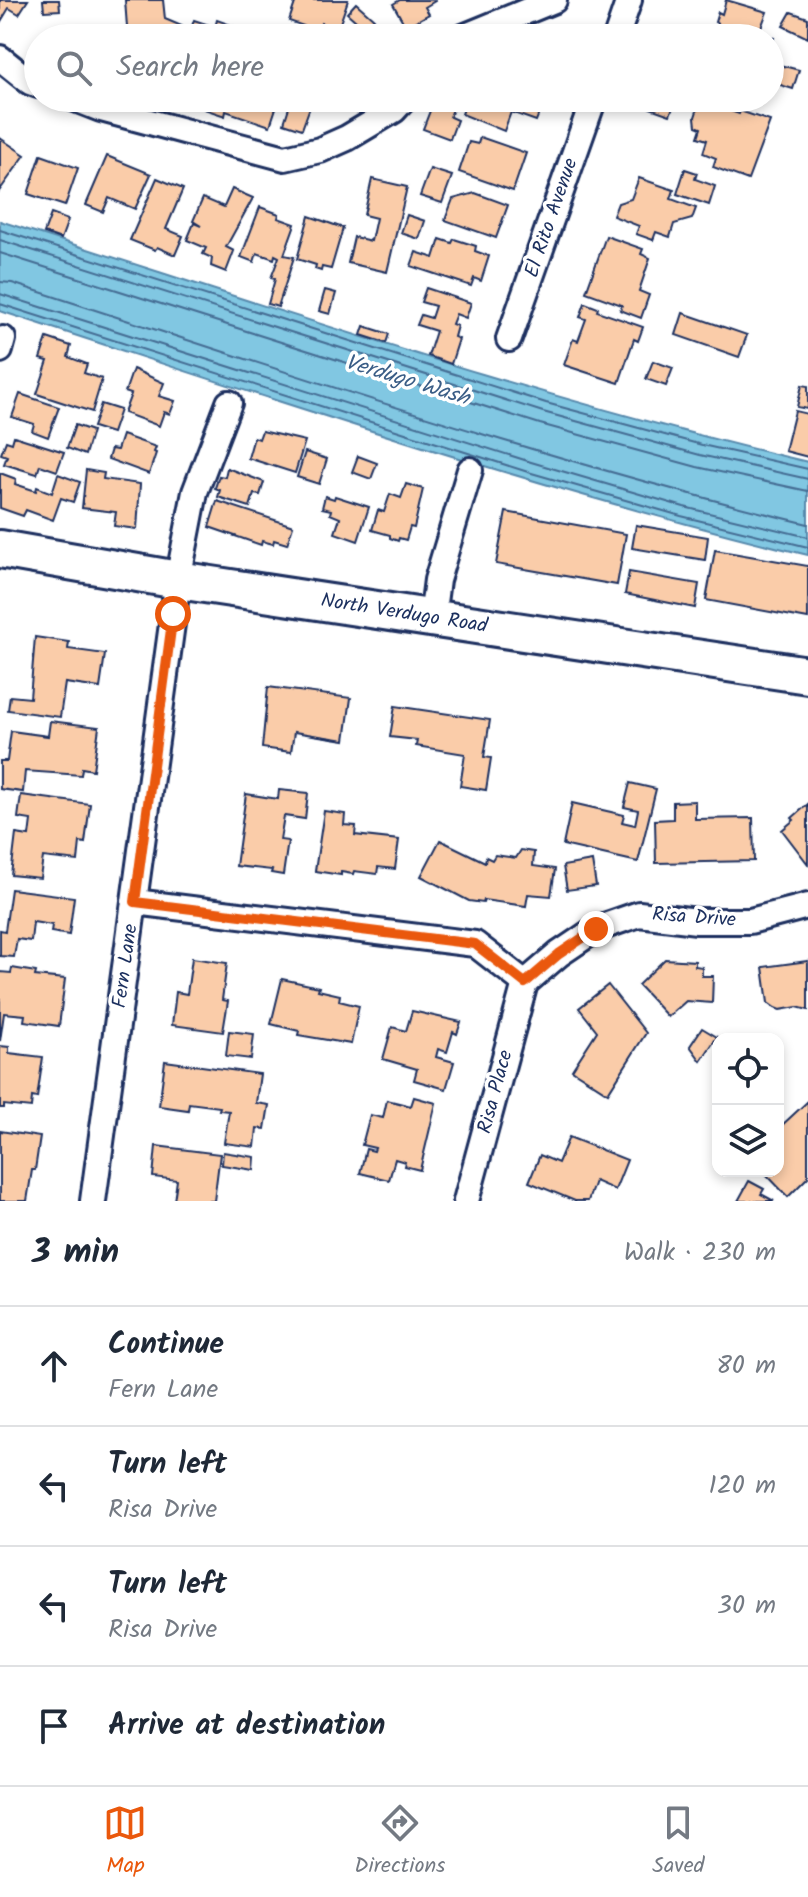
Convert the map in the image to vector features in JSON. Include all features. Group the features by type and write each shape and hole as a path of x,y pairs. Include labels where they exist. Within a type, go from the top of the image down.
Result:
{"main road":[{"name":"North Verdugo Road","path":"0,549 178,580 808,675"}],"street":[{"path":"495,24 554,0"},
{"path":"621,24 629,0"},
{"path":"0,58 24,77"},
{"path":"112,112 285,158 320,150 391,112"},
{"name":"El Rito Avenue","path":"509,339 589,112"},
{"name":"Fern Lane","path":"93,1201 178,580 195,492 229,403"},
{"path":"432,618 437,580 470,470"},
{"path":"135,902 475,944 525,983"},
{"name":"Risa Drive","path":"525,983 559,954 596,929 639,914 697,921 750,921 808,906"},
{"name":"Risa Place","path":"466,1201 525,983"}],"water":[{"name":"Verdugo Wash","path":"0,221 503,380 808,462 808,555 503,471 0,311"}],"building":[{"path":"0,0 28,0 19,14 9,8 0,23"},
{"path":"43,0 59,0 60,10 44,11"},
{"path":"125,0 163,0 165,19 177,24 127,24"},
{"path":"296,0 348,0 340,24 298,24 289,21"},
{"path":"400,0 435,0 425,7 429,14 411,24 404,24 393,4"},
{"path":"726,0 767,12 762,24 718,24 715,22 718,12 722,14"},
{"path":"356,3 374,19 370,24 359,24 347,13"},
{"path":"791,12 808,18 808,38 784,26"},
{"path":"784,66 799,70 793,89 784,86"},
{"path":"229,112 275,112 270,126"},
{"path":"288,112 308,112 302,129 284,123"},
{"path":"430,112 452,112 450,117 457,120 450,139 423,129"},
{"path":"463,112 511,112 504,131"},
{"path":"511,112 540,112 536,121"},
{"path":"697,112 743,112 770,121 748,180 713,167 716,158 703,153 707,140 698,137 701,128 696,126"},
{"path":"480,137 526,153 513,191 459,172 469,142 478,144"},
{"path":"0,138 25,155 0,190"},
{"path":"41,155 78,168 65,206 28,194"},
{"path":"107,156 151,174 135,209 109,198 103,212 86,205"},
{"path":"430,169 452,176 442,203 420,196"},
{"path":"685,169 697,173 695,179 715,186 709,205 677,194"},
{"path":"157,178 183,189 166,229 183,236 175,255 130,240"},
{"path":"639,178 674,190 671,199 696,208 692,219 674,224 670,237 656,232 653,240 636,234 639,226 613,216 618,203 631,199"},
{"path":"372,179 407,187 387,272 348,263 354,237 371,241 376,218 364,215"},
{"path":"232,189 253,198 226,247 234,251 226,272 211,266 212,258 203,254 206,248 187,240 194,223 201,226 193,221 203,198 224,207"},
{"path":"475,193 508,205 496,238 445,220 453,199"},
{"path":"260,207 295,224 284,255 294,257 278,307 268,304 275,279 271,278 279,257 275,255 274,259 257,253 254,262 241,257"},
{"path":"51,214 68,220 61,239 44,233"},
{"path":"407,215 425,221 419,239 401,233"},
{"path":"309,216 343,228 331,269 322,267 321,271 315,269 316,265 297,259"},
{"path":"606,236 643,249 641,254 650,258 639,291 649,295 641,318 620,310 622,305 586,292"},
{"path":"440,239 452,243 454,239 476,246 475,251 489,256 481,281 474,278 471,286 411,266 416,252 434,258"},
{"path":"426,288 471,303 466,318 456,314 452,324 457,326 454,337 459,339 451,364 428,356 436,331 417,325 421,315 431,318 435,306 421,302"},
{"path":"325,290 336,293 330,314 319,311"},
{"path":"585,303 598,308 597,311 643,327 638,341 634,339 619,383 564,365 573,339 578,341 586,319 580,317"},
{"path":"683,313 747,335 739,357 676,335"},
{"path":"364,326 389,334 386,343 361,335"},
{"path":"47,338 71,346 68,357 87,364 84,373 102,379 92,412 37,394 48,361 40,359"},
{"path":"653,361 673,368 666,386 646,379"},
{"path":"133,369 164,383 159,396 175,401 170,414 164,412 159,426 124,413 131,394 125,392"},
{"path":"802,385 808,386 808,409 797,407"},
{"path":"20,394 59,407 48,437 32,431 34,424 12,417"},
{"path":"101,404 120,410 112,433 93,427"},
{"path":"795,411 808,414 808,457 785,451"},
{"path":"75,425 92,431 85,455 67,448"},
{"path":"262,431 305,441 295,473 248,458 254,437 259,439"},
{"path":"122,435 156,447 149,474 108,459 111,449 117,450"},
{"path":"14,436 64,452 57,471 40,465 37,474 4,464 7,456 1,454 6,441 12,443"},
{"path":"305,452 327,459 319,484 297,477"},
{"path":"358,456 377,463 371,479 352,472"},
{"path":"227,468 264,482 260,495 254,494 250,507 218,497 220,490 215,488 219,476 225,477"},
{"path":"86,470 104,473 103,479 140,484 137,529 114,526 116,512 82,508"},
{"path":"0,473 16,479 15,484 52,493 58,474 80,482 73,502 61,498 53,520 26,510 23,516 0,508"},
{"path":"406,484 423,489 414,528 410,527 406,540 399,538 398,541 390,535 372,530 378,510 384,512 390,494 401,498"},
{"path":"325,496 334,499 335,496 369,507 358,541 335,533 340,518 330,514 331,510 322,508"},
{"path":"217,501 293,526 287,544 274,540 273,544 262,541 261,545 209,527"},
{"path":"506,512 626,534 617,585 496,564"},
{"path":"636,525 708,537 705,560 632,548"},
{"path":"715,550 808,566 808,619 706,600"},
{"path":"629,572 699,584 695,608 625,594"},
{"path":"35,637 69,642 68,649 105,654 100,688 65,683 60,717 8,710 10,696 30,698"},
{"path":"268,687 351,698 345,740 294,732 291,752 262,748"},
{"path":"395,706 490,720 484,757 491,758 486,790 460,786 465,754 416,746 417,740 390,737"},
{"path":"50,721 99,727 93,770 82,768 81,775 25,771 23,792 0,789 0,761 7,761 11,731 48,736"},
{"path":"630,783 656,789 638,862 563,845 572,803 624,815 622,822 635,825 638,810 624,807"},
{"path":"279,790 308,793 305,819 284,816 280,840 288,841 283,875 271,873 272,870 236,866 246,794 278,799"},
{"path":"21,795 90,804 85,843 80,842 78,861 43,857 40,878 11,875 16,834 29,836 31,820 18,818"},
{"path":"695,801 695,819 753,818 754,861 656,863 655,820 673,819 673,802"},
{"path":"808,804 808,864 782,830"},
{"path":"324,811 345,814 344,825 356,826 355,835 399,840 395,869 378,867 377,874 354,871 353,874 341,872 341,875 315,871"},
{"path":"440,840 485,862 486,857 492,860 495,855 516,858 521,850 534,852 533,866 555,869 551,896 528,894 526,906 469,901 421,876"},
{"path":"592,861 596,886 567,890 563,866"},
{"path":"11,889 74,897 69,935 51,932 52,925 33,922 31,941 17,939 14,957 0,956 0,930 5,931"},
{"path":"192,958 227,963 222,1000 228,1001 223,1032 172,1025 176,992 187,994"},
{"path":"665,959 695,961 695,966 702,967 702,976 713,976 712,1003 686,1001 668,1017 638,985"},
{"path":"808,961 808,1010 797,1007 780,1010 768,1003 763,967"},
{"path":"12,968 36,972 35,976 65,979 59,1026 24,1021 25,1015 4,1013 0,1041 0,972 11,973"},
{"path":"282,979 319,987 318,990 340,995 339,1001 359,1006 351,1044 298,1035 299,1031 271,1024"},
{"path":"608,985 646,1033 608,1093 572,1070 597,1031 579,1008"},
{"path":"412,1011 461,1022 457,1034 453,1032 447,1052 438,1049 436,1057 454,1062 446,1089 414,1080 417,1069 383,1059 392,1027 406,1031"},
{"path":"702,1028 712,1034 712,1044 701,1061 690,1046"},
{"path":"229,1031 254,1034 251,1059 226,1056"},
{"path":"0,1046 9,1047 9,1053 43,1057 37,1098 32,1097 31,1108 4,1105 0,1108"},
{"path":"165,1061 260,1074 256,1103 269,1105 265,1129 257,1128 255,1147 224,1143 229,1111 219,1110 220,1107 189,1103 188,1110 159,1106"},
{"path":"414,1097 436,1103 420,1170 404,1166 405,1162 395,1159 389,1180 360,1173 366,1149 374,1151 375,1148 362,1145 370,1115 383,1118 387,1100 411,1106"},
{"path":"808,1101 808,1177 788,1197 769,1177 784,1177 784,1123"},
{"path":"0,1131 40,1137 27,1201 0,1201"},
{"path":"569,1137 627,1160 615,1190 595,1181 588,1201 575,1201 529,1182 540,1155 558,1163"},
{"path":"156,1146 220,1154 214,1201 174,1201 177,1180 153,1177"},
{"path":"223,1152 255,1157 254,1170 222,1165"},
{"path":"749,1181 764,1189 761,1194 774,1201 738,1201"}],"route":[{"path":"173,614 135,902 475,944 525,983 559,954 596,929"}]}
